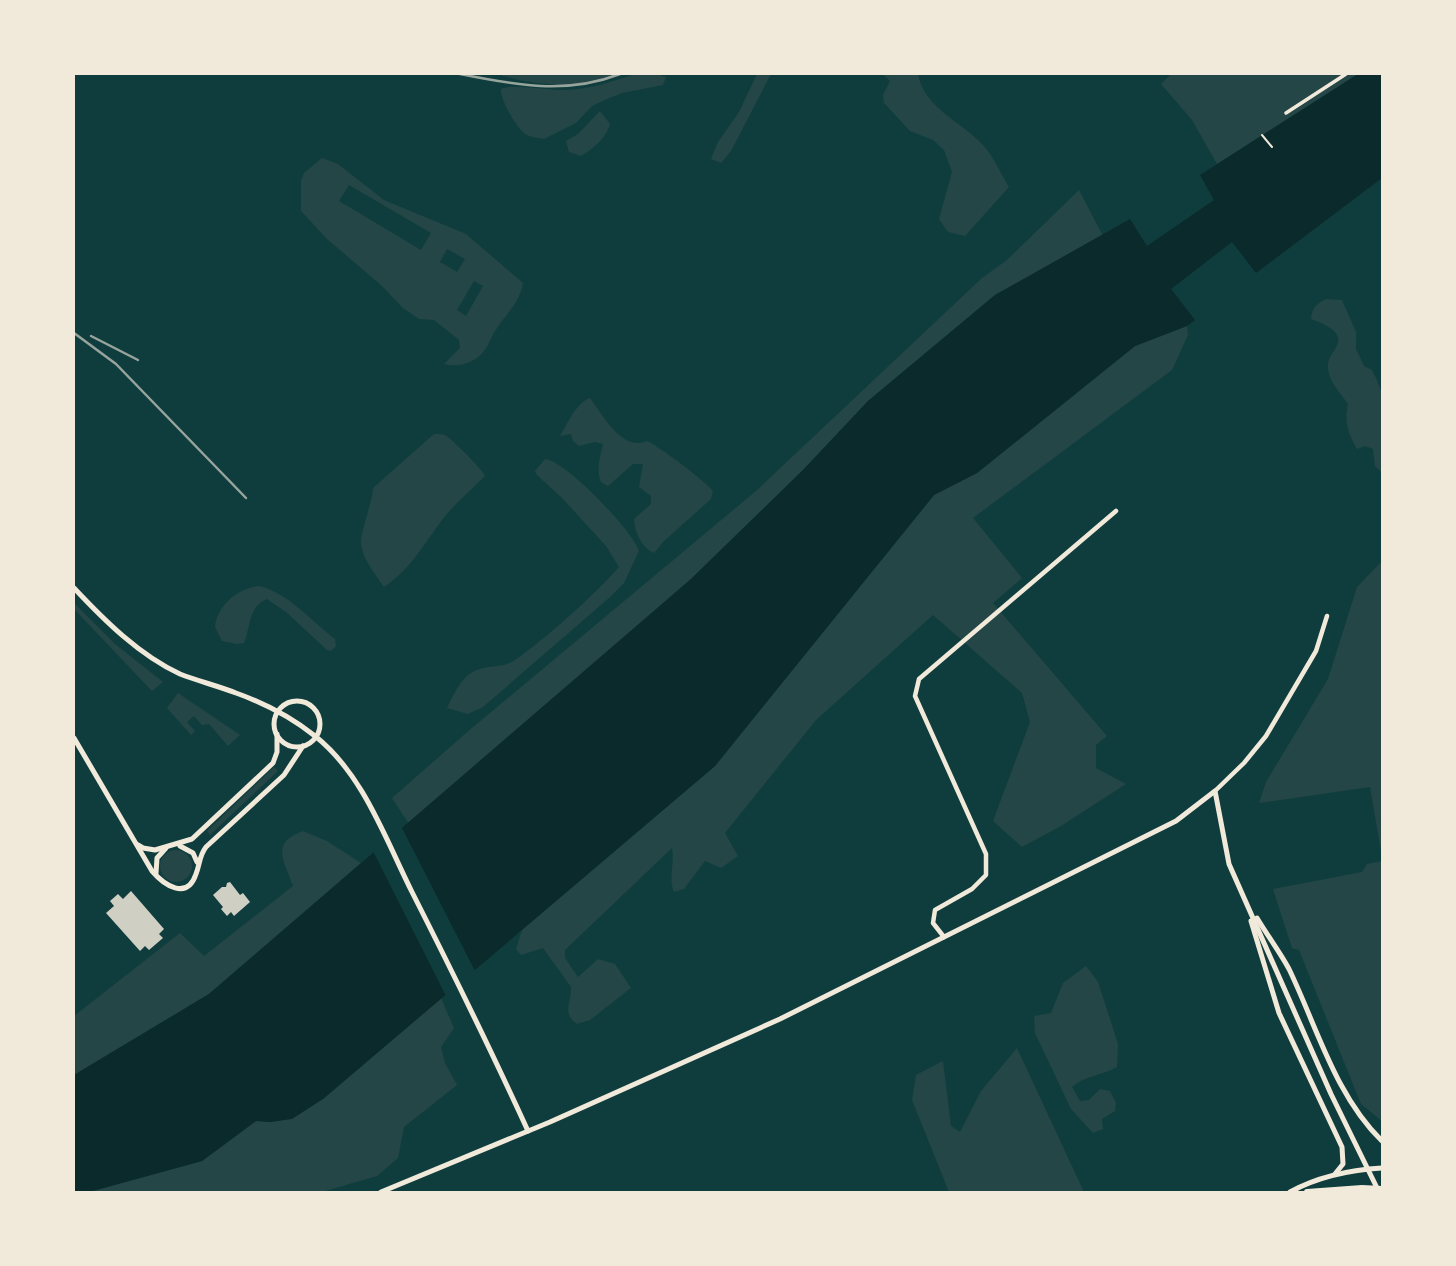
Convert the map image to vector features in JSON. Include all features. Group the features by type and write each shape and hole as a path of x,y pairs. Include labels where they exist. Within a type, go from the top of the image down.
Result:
{"main road":[{"path":"1307,1192 1362,1188 1381,1191"}],"street":[{"path":"1286,113 1346,74"},
{"path":"944,938 933,923 935,910 972,889 986,875 986,854 915,696 919,679 1116,512"},
{"path":"74,588 118,633 179,673 245,696 278,711 316,737 350,772 478,1023 528,1131"},
{"path":"381,1192 528,1131 760,1028 1176,821 1215,791 1244,763 1266,736 1316,652 1327,616"},
{"path":"74,738 135,843 159,878 167,886 182,887 194,879 206,847 284,775 303,746 316,737 321,722 315,709 310,704 296,700 278,711 274,725 277,752 273,764 192,839 150,850 135,843"},
{"path":"277,734 287,745 303,746"},
{"path":"1215,791 1229,864 1331,1094 1381,1191"},
{"path":"159,878 155,868 157,858 172,846 188,849 193,853 198,865"},
{"path":"1246,901 1287,967 1353,1106 1382,1141"},
{"path":"1246,901 1279,1013 1342,1147 1343,1164 1335,1174"},
{"path":"1290,1192 1309,1182 1335,1174 1382,1168"}],"path":[{"path":"1262,135 1272,147"}],"shaded area":[{"path":"497,74 621,74 591,82 544,84"},
{"path":"635,74 666,77 663,85 622,93 592,106 576,123 544,139 523,132 510,114 501,94 501,89 506,87 559,90 584,88"},
{"path":"757,74 771,74 731,151 721,163 711,159 718,142 739,112"},
{"path":"883,74 918,74 922,86 936,105 983,145 1009,187 965,236 948,232 939,219 952,172 944,150 933,140 910,131 884,103 883,95 890,81"},
{"path":"1171,74 1358,74 1217,164 1192,120 1161,84"},
{"path":"1358,74 1382,74 1382,178 1256,273 1232,242 1171,289 1195,320 1187,326 1135,346 977,473 934,495 715,766 323,1099 292,1119 256,1121 202,1161 89,1192 74,1192 74,1075 209,994 691,579 803,470 868,401 995,295 1130,219 1147,246 1214,200 1200,175"},
{"path":"600,111 610,124 603,138 581,156 569,152 566,141 578,134"},
{"path":"322,158 338,164 384,200 466,234 523,283 515,303 486,349 476,359 466,364 444,364 460,348 459,340 434,320 419,319 403,308 382,286 327,239 301,211 301,181 304,173","holes":["349,185 431,233 421,250 339,201","447,249 465,259 457,272 440,262","474,281 483,286 466,316 457,310"]},
{"path":"1079,190 1103,236 995,295 868,401 803,470 691,579 409,824 392,798 756,491 982,278 1007,260"},
{"path":"1326,299 1342,300 1356,332 1356,349 1364,366 1372,370 1382,393 1382,473 1375,466 1373,449 1365,446 1357,449 1349,433 1348,404 1329,375 1328,361 1338,343 1338,337 1332,329 1311,319 1315,307"},
{"path":"1187,326 1188,335 1172,370 973,518 1022,578 993,603 1107,736 1096,745 1096,768 1126,784 1061,826 1022,847 993,821 1030,722 1022,693 933,615 816,720 725,833 738,856 721,868 705,861 684,889 674,892 672,848 565,950 565,958 578,977 598,959 615,964 631,988 590,1020 577,1024 572,1020 568,1011 571,987 543,948 521,955 516,949 522,930 715,766 934,495 977,473 1135,346"},
{"path":"590,398 621,437 638,443 647,441 671,456 713,491 711,499 654,553 642,543 634,519 651,504 651,496 639,487 643,464 633,464 608,486 601,482 599,472 603,444 595,442 579,446 573,441 571,434 560,436 576,409"},
{"path":"434,434 448,437 485,476 447,514 409,565 384,587 366,560 361,542 373,488"},
{"path":"545,459 568,471 582,483 612,513 639,551 624,583 609,598 483,707 468,714 447,708 467,676 483,668 509,663 522,655 547,636 619,567 606,546 537,475 535,471"},
{"path":"1382,561 1382,857 1370,787 1259,803 1266,782 1328,679 1357,587"},
{"path":"259,586 280,595 299,608 335,639 336,646 331,651 327,650 286,612 267,599 253,612 244,643 222,641 215,627 224,605 236,594"},
{"path":"74,603 115,644 163,682 152,691 74,609"},
{"path":"178,693 240,735 228,746 209,724 202,725 194,716 187,722 195,731 191,735 167,708"},
{"path":"274,767 278,771 210,835 207,831"},
{"path":"303,831 327,841 361,863 209,994 74,1075 74,1016 180,933 204,956 293,886 282,854 283,847 292,836"},
{"path":"176,850 187,855 192,866 187,877 176,882 165,877 160,866 165,855"},
{"path":"1382,861 1382,1121 1361,1104 1299,950 1292,948 1273,889 1362,872 1367,864"},
{"path":"1086,966 1098,982 1118,1044 1117,1067 1072,1087 1080,1101 1089,1100 1100,1089 1110,1091 1116,1103 1115,1111 1102,1119 1103,1129 1093,1133 1071,1109 1035,1033 1034,1016 1051,1013 1063,983"},
{"path":"441,998 454,1028 441,1047 445,1063 457,1085 404,1127 398,1158 377,1176 322,1192 89,1192 202,1161 256,1121 271,1122 323,1099"},
{"path":"1017,1048 1084,1192 949,1192 912,1100 916,1075 943,1061 951,1126 960,1132 981,1091"}],"pier":[{"path":"401,826 476,973 447,998 372,849"}],"building":[{"path":"230,882 240,895 243,893 250,902 234,916 231,912 227,916 213,895"},
{"path":"131,891 164,929 159,934 163,938 149,950 145,946 140,951 106,913 114,906 110,901 118,894 123,899"}],"railway":[{"path":"460,74 540,86 580,84 620,74"},
{"path":"74,333 116,364 246,498"},
{"path":"91,336 138,360"}]}
